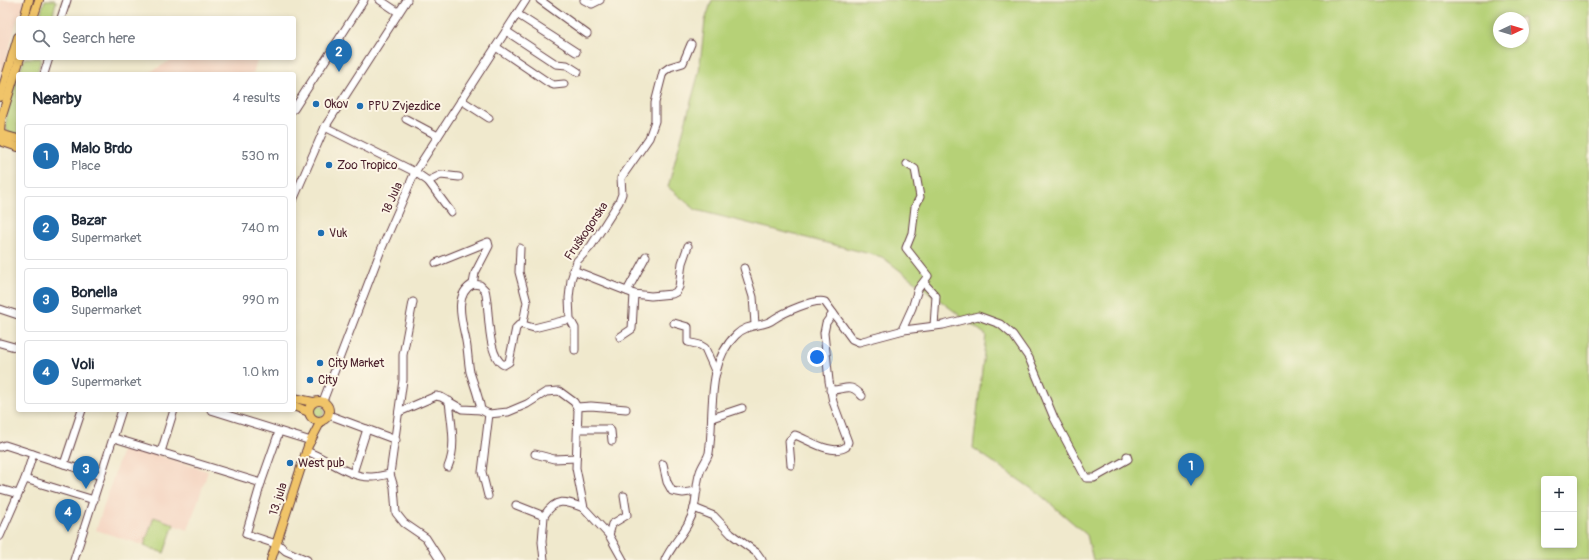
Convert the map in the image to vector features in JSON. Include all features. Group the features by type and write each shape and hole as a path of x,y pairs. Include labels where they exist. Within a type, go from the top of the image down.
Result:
{"main road":[{"path":"25,16 29,0"},
{"path":"34,16 39,0"},
{"path":"0,97 16,44"},
{"path":"16,138 0,134 1,119 19,60"},
{"path":"0,141 16,146"},
{"path":"296,398 313,402 323,401 329,407 328,415 322,421 308,445"},
{"path":"308,445 310,407 313,402"},
{"path":"296,407 316,420 322,421"},
{"name":"13. jula","path":"271,560 308,445"}],"street":[{"path":"62,16 67,0"},
{"path":"296,107 364,0"},
{"path":"380,0 398,12"},
{"path":"296,193 325,127 406,0"},
{"name":"18 Jula","path":"323,401 373,270 415,172 526,0"},
{"path":"540,0 587,34"},
{"path":"584,0 592,4 600,0"},
{"path":"517,14 576,52"},
{"path":"506,31 556,64 567,65 578,72"},
{"name":"Fruškogorska","path":"575,350 575,328 570,319 569,298 574,270 580,257 591,246 619,202 622,194 620,178 646,143 653,128 655,103 663,72 670,67 683,63 690,44"},
{"path":"496,47 549,83 554,85 564,84"},
{"path":"45,72 48,60"},
{"path":"461,100 489,118"},
{"path":"406,119 438,136"},
{"path":"325,127 415,172 428,181 451,212"},
{"path":"902,330 912,308 918,289 928,276 906,248 912,233 914,213 920,191 915,169 907,164"},
{"path":"428,181 442,175 459,177"},
{"path":"436,263 488,242 489,246 475,273 473,284 463,295 460,310 470,371 481,410"},
{"path":"574,270 630,293 651,296 676,292 679,286 682,263 688,246"},
{"path":"473,284 480,285 485,290 491,337 496,355 501,364 506,364 509,362 516,328 523,323 527,302 519,272 520,248"},
{"path":"620,337 632,329 630,293 646,256"},
{"path":"744,268 753,297 754,324"},
{"path":"924,283 936,296 934,326"},
{"path":"412,302 403,355 403,380 396,440 390,474 394,487 396,513 404,523 426,538 440,560"},
{"path":"665,560 674,542 688,524 694,508 699,472 708,454 718,362 728,343 740,331 754,324 772,321 787,311 818,302 825,302 852,339 859,342 868,341 902,330 934,326 978,316 990,319 1007,329 1029,358 1054,418 1086,478 1094,478 1128,459 1127,456"},
{"path":"0,310 16,314"},
{"path":"791,465 789,441 795,435 827,448 837,450 846,447 847,437 839,420 830,390 824,333 826,323 833,313"},
{"path":"523,323 534,328 570,319"},
{"path":"674,323 688,327 688,342 700,344 705,348 716,373"},
{"path":"0,343 16,347"},
{"path":"830,390 848,387 857,391 862,396"},
{"path":"399,412 432,396 441,397 462,409 481,410 489,414 508,412 522,406 541,394 551,391 562,393 577,407 577,478 584,508"},
{"path":"448,401 453,447 452,458 448,467"},
{"path":"577,407 591,406 626,409"},
{"path":"712,418 742,408"},
{"path":"64,464 81,412"},
{"path":"74,560 121,412"},
{"path":"161,452 173,412"},
{"path":"217,412 279,432 308,445 336,466 362,476 371,478 390,474"},
{"path":"488,496 482,472 489,414"},
{"path":"328,415 396,440"},
{"path":"578,429 609,430 611,431 612,441"},
{"path":"354,472 367,430"},
{"path":"279,432 261,483 246,534 277,544 286,551 307,560"},
{"path":"114,438 261,483"},
{"path":"0,447 5,445 101,476"},
{"path":"0,536 25,479 33,454"},
{"path":"535,454 552,459 576,458"},
{"path":"663,464 667,482 672,491 683,493 697,491"},
{"path":"25,479 94,500"},
{"path":"0,489 18,494"},
{"path":"609,535 612,524 627,515 624,496"},
{"path":"544,560 542,542 544,516 549,508 557,503 566,502 584,508 609,535 623,560"},
{"path":"516,505 544,516"},
{"path":"694,508 714,516 732,534 757,553 762,560"}],"shaded area":[{"path":"0,0 25,0 21,16 16,16 16,25 0,81"},
{"path":"172,60 257,60 254,72 150,72"},
{"path":"124,444 208,471 188,530 170,524 161,551 96,530"}],"green space":[{"path":"45,0 55,0 56,2 52,16 40,16"},
{"path":"712,0 1589,0 1589,560 1093,560 1087,535 1038,493 973,448 986,335 882,257 696,210 668,187 699,72 705,21"},
{"path":"24,60 40,60 38,72 20,72"},
{"path":"16,84 16,136 9,133 6,122 11,98"},
{"path":"319,405 323,407 325,411 323,415 319,417 315,415 313,411 315,407"},
{"path":"154,517 174,524 164,553 144,546"}],"place":[{"name":"Bazar","path":"339,72"},
{"name":"Okov","path":"316,104"},
{"name":"PPU Zvjezdice","path":"360,106"},
{"name":"Zoo Tropico","path":"329,165"},
{"name":"Vuk","path":"321,233"},
{"name":"City Market","path":"320,363"},
{"name":"City","path":"310,380"},
{"name":"West pub","path":"290,463"},
{"name":"Malo Brdo","path":"1191,486"},
{"name":"Bonella","path":"86,489"},
{"name":"Voli","path":"68,532"}]}
